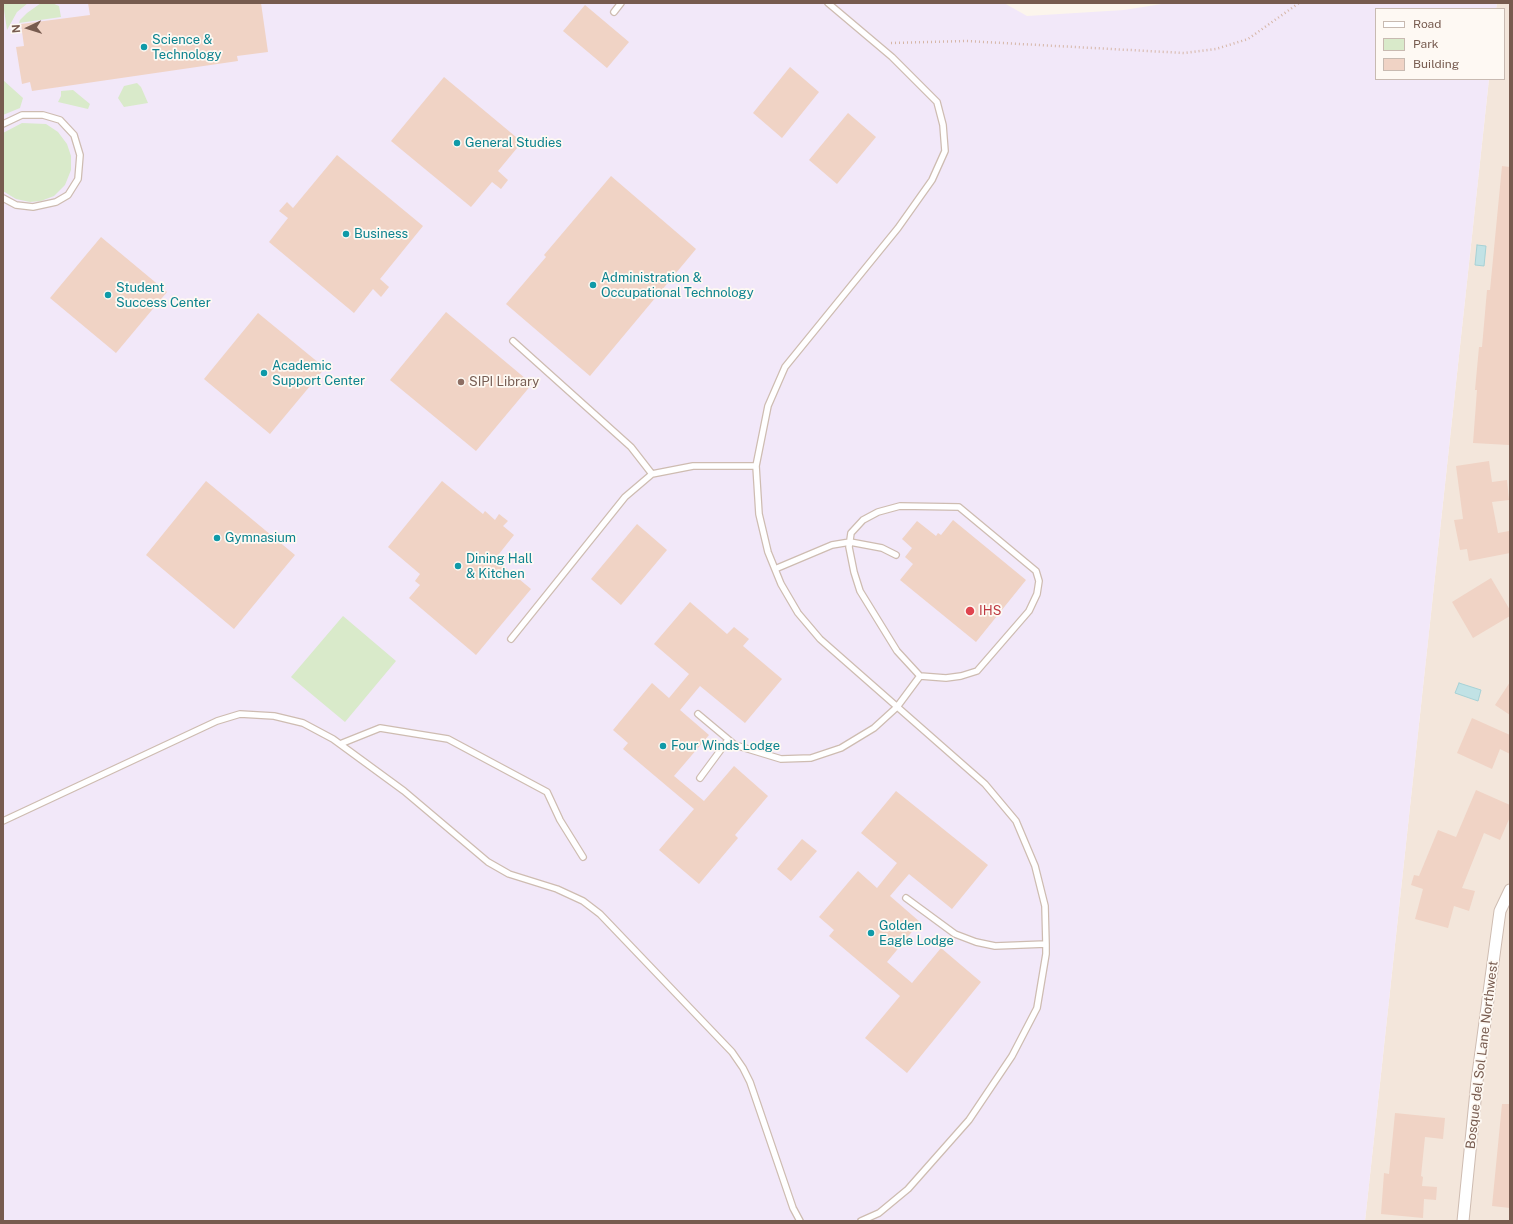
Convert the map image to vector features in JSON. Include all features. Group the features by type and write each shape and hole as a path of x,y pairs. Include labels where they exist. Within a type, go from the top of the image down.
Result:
{"street":[{"name":"Bosque del Sol Lane Northwest","path":"1463,1221 1477,1081 1500,911 1510,890"}],"lane":[{"path":"614,12 621,3"},
{"path":"828,3 892,57 937,102 943,125 944,151 932,180 898,228 785,367 768,406 756,466 759,514 768,552 781,584 798,614 820,639 985,784 1016,821 1037,872 1045,906 1046,954 1037,1008 1012,1056 969,1120 908,1190 879,1213 861,1221"},
{"path":"3,124 22,115 43,115 60,120 74,135 80,155 78,178 68,196 56,202 33,207 16,205 3,198"},
{"path":"513,341 631,447 652,474"},
{"path":"510,639 625,497 652,474 693,466 756,466"},
{"path":"900,506 959,507 1036,571 1039,581 1037,594 1029,611 977,671 961,676 946,678 920,676 897,651 860,591 854,572 850,542 851,533 863,520 878,512 900,506"},
{"path":"775,569 832,545 850,542 882,548 896,555"},
{"path":"698,714 735,745 780,759 811,758 842,748 874,728 897,707 920,676"},
{"path":"3,821 217,721 240,714 274,716 303,723 340,744 404,791 488,862 509,874 557,889 584,901 600,914 732,1052 743,1068 750,1082 793,1208 800,1221"},
{"path":"340,744 380,728 448,739 547,792 560,820 584,857"},
{"path":"700,778 728,740"},
{"path":"906,898 955,934 976,942 995,946 1046,944"}],"path":[{"path":"874,43 966,41 1184,53 1216,49 1248,39 1299,3"}],"shaded area":[{"path":"3,3 1004,3 1027,16 1124,10 1168,3 1497,3 1496,8 1375,8 1375,80 1489,80 1365,1221 3,1221"},
{"path":"1497,3 1510,3 1510,1221 1365,1221 1489,80 1505,80 1505,8 1496,8"}],"green space":[{"path":"3,3 28,3 17,12 7,30"},
{"path":"41,3 52,3 59,6 61,17 19,23 27,13"},
{"path":"3,80 23,98 20,108 3,115"},
{"path":"137,83 141,87 148,103 124,107 118,98 124,86"},
{"path":"73,90 90,104 88,109 58,102 61,96 61,91"},
{"path":"22,123 46,124 58,132 67,144 71,156 71,170 65,185 54,196 41,201 30,202 16,199 3,191 3,133"},
{"path":"343,616 396,661 345,722 291,677"}],"water":[{"path":"1477,245 1486,246 1484,266 1475,265"},
{"path":"1459,683 1481,690 1478,701 1455,693"}],"building":[{"name":"Science & Technology","path":"88,3 261,3 268,52 237,56 238,61 32,91 30,82 22,84 16,47 24,46 21,24 90,15"},
{"path":"585,5 629,42 607,68 563,31"},
{"path":"790,67 819,92 782,138 753,113"},
{"name":"General Studies","path":"444,77 522,142 498,171 508,180 501,189 492,182 471,207 391,141"},
{"path":"848,113 876,137 837,184 809,160"},
{"name":"Business","path":"337,155 423,226 380,279 389,287 381,297 373,289 354,313 269,242 288,218 279,211 287,202 293,208"},
{"path":"1502,166 1510,167 1509,445 1473,443 1477,390 1475,390 1479,347 1482,347 1487,290 1490,290"},
{"name":"Administration & Occupational Technology","path":"611,176 696,249 590,376 506,304 546,257 544,255"},
{"name":"Student Success Center","path":"101,237 167,292 116,353 50,298"},
{"name":"SIPI Library","path":"446,312 532,384 476,451 390,380"},
{"name":"Academic Support Center","path":"258,313 325,368 270,434 204,379"},
{"path":"1489,461 1492,482 1507,480 1509,500 1492,502 1498,533 1509,531 1510,553 1469,561 1467,549 1460,550 1454,520 1463,519 1456,466"},
{"name":"Gymnasium","path":"206,481 295,555 234,629 146,555"},
{"name":"Dining Hall & Kitchen","path":"442,481 483,514 485,511 495,520 499,514 508,521 503,526 514,535 495,559 531,589 476,655 409,598 420,585 415,581 420,574 388,547"},
{"name":"IHS","path":"953,520 1026,580 976,642 900,580 913,564 905,557 912,548 902,539 917,521 936,536 938,533 941,535"},
{"path":"637,524 667,550 621,605 591,579"},
{"path":"1491,578 1510,610 1510,616 1473,638 1452,602"},
{"name":"Four Winds Lodge","path":"690,602 727,634 734,627 749,639 743,646 782,679 745,723 700,686 680,710 709,735 674,776 704,801 734,766 768,796 735,835 738,838 699,884 659,850 694,809 623,749 628,743 613,730 652,683 669,698 689,674 654,644"},
{"path":"1510,682 1510,715 1495,705"},
{"path":"1472,718 1510,735 1510,754 1500,749 1492,769 1457,753"},
{"path":"1476,790 1510,805 1510,817 1500,840 1484,833 1462,888 1475,891 1469,911 1454,906 1448,928 1415,919 1423,889 1411,885 1414,875 1419,876 1438,830 1456,837"},
{"name":"Golden Eagle Lodge","path":"896,791 988,865 952,909 909,874 890,896 920,922 887,962 912,983 941,948 981,982 907,1073 865,1038 900,996 829,936 834,930 819,917 858,871 877,888 897,863 861,833"},
{"path":"802,839 817,851 791,881 777,869"},
{"path":"1502,1104 1510,1104 1510,1208 1492,1206"},
{"path":"1395,1113 1445,1118 1443,1139 1425,1137 1421,1176 1423,1177 1422,1186 1437,1187 1436,1200 1424,1199 1423,1218 1381,1214 1384,1173 1389,1174"}],"place":[{"name":"Science & Technology","path":"144,47"},
{"name":"General Studies","path":"457,143"},
{"name":"Business","path":"346,234"},
{"name":"Administration & Occupational Technology","path":"593,285"},
{"name":"Student Success Center","path":"108,295"},
{"name":"Academic Support Center","path":"264,373"},
{"name":"SIPI Library","path":"461,382"},
{"name":"Gymnasium","path":"217,538"},
{"name":"Dining Hall & Kitchen","path":"458,566"},
{"name":"IHS","path":"970,611"},
{"name":"Four Winds Lodge","path":"663,746"},
{"name":"Golden Eagle Lodge","path":"871,933"}]}
